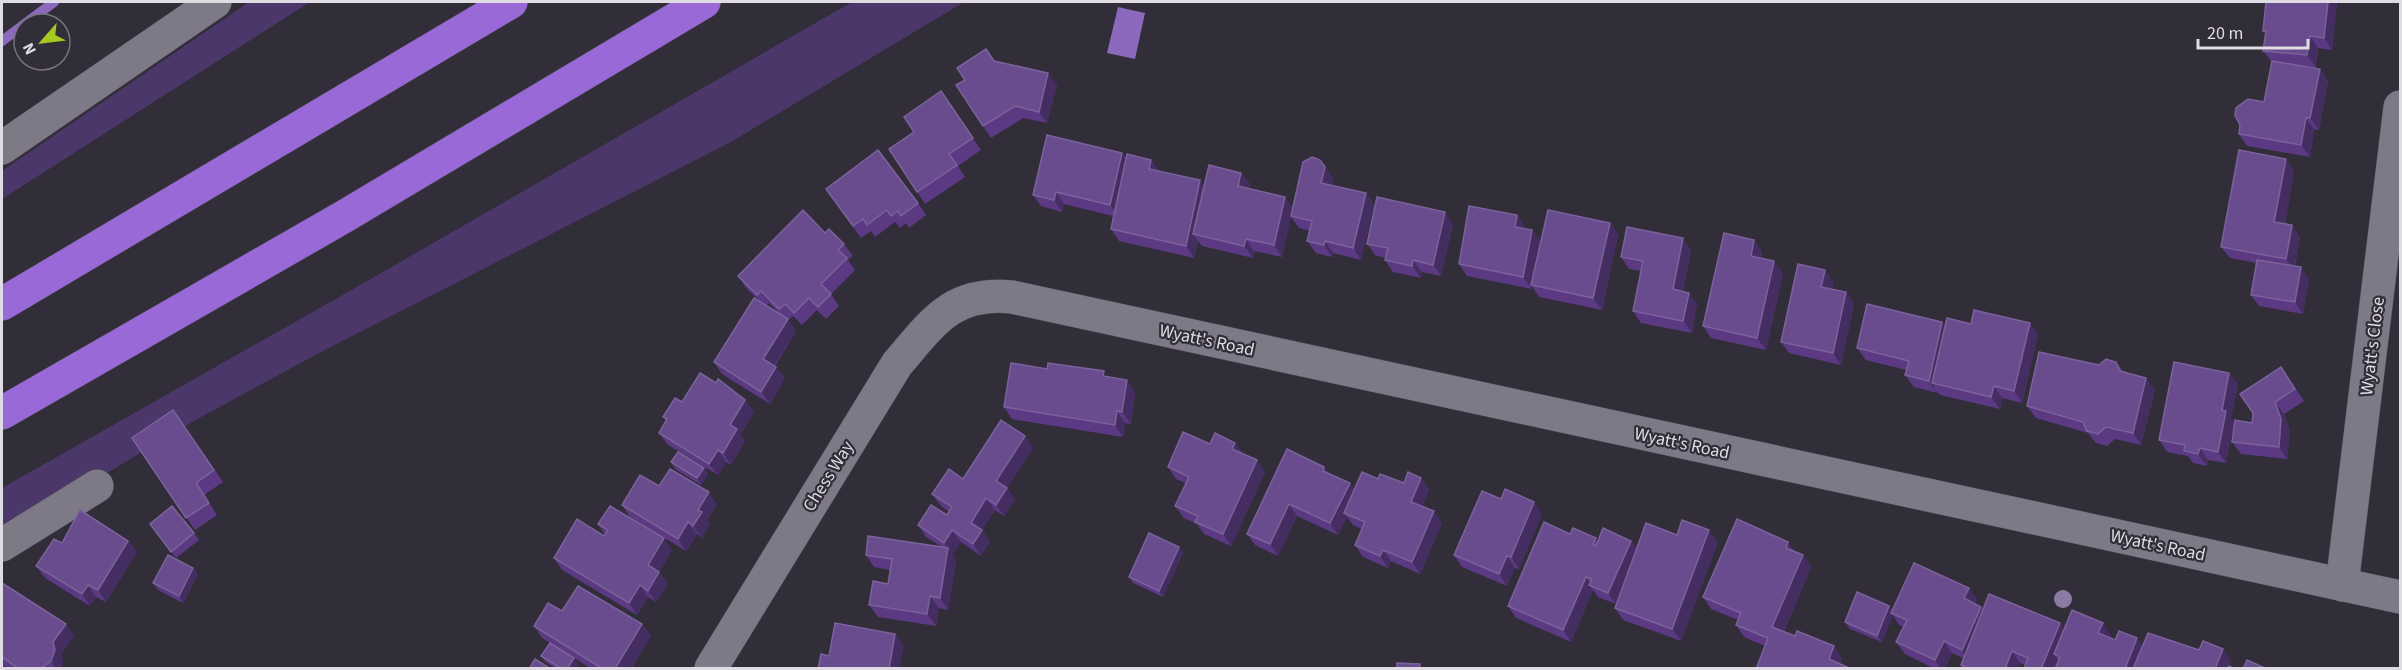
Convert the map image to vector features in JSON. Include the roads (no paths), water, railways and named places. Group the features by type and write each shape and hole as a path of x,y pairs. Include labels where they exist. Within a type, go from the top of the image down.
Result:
{"highway":[{"path":"2,304 511,2"},
{"path":"2,413 345,216 704,2"}],"street":[{"path":"2,148 215,2"},
{"name":"Wyatt's Close","path":"2342,585 2395,207 2400,107"},
{"name":"Wyatt's Road","path":"964,300 991,295 1012,297 2400,597"},
{"name":"Chess Way","path":"711,669 897,364 934,320 964,300"},
{"path":"2,545 98,486"}],"waterway":[{"path":"2,41 54,2"}]}
